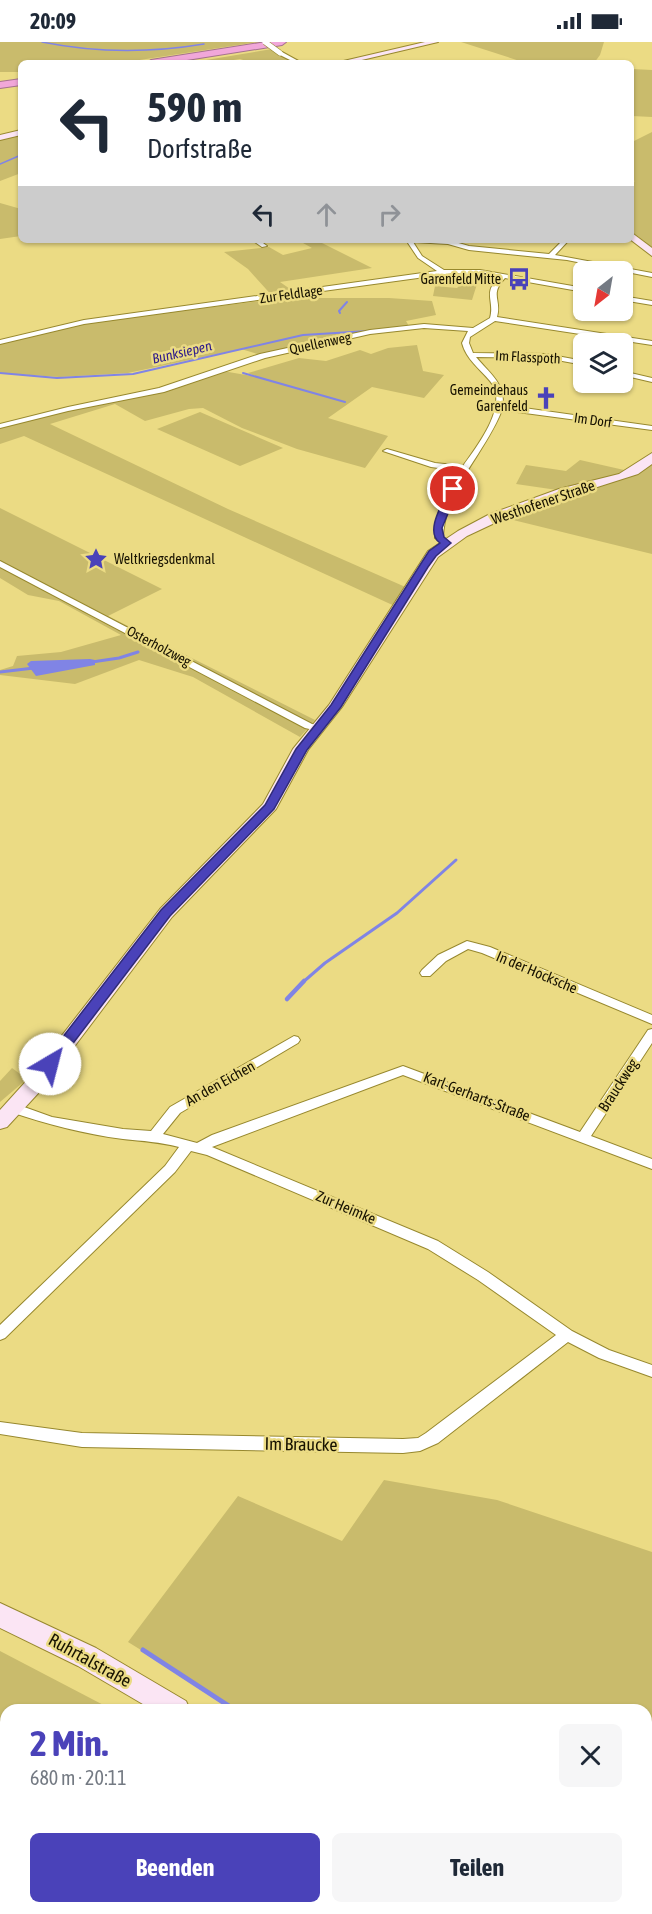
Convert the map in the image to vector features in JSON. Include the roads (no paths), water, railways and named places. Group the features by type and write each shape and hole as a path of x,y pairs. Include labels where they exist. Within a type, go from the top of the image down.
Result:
{"highway":[{"path":"171,60 285,43"},
{"path":"190,60 285,43"},
{"path":"0,83 18,81"}],"street":[{"path":"265,42 295,60"},
{"path":"353,60 435,42"},
{"path":"0,138 18,133"},
{"path":"634,238 652,253"},
{"path":"260,243 264,246"},
{"path":"411,243 420,257 442,273"},
{"path":"452,243 469,248 551,256 652,274"},
{"path":"551,256 564,243"},
{"name":"Zur Feldlage","path":"0,342 84,322 442,273 468,271 573,288"},
{"path":"493,319 496,311 491,296 492,289 504,276"},
{"path":"633,299 652,303"},
{"path":"446,543 439,538 439,522 465,469 496,422 499,407 500,393 494,380 471,356 465,345 465,339 473,330 493,319 652,343"},
{"name":"Quellenweg","path":"0,426 171,387 264,356 370,332 424,326 473,330"},
{"name":"Im Flasspoth","path":"471,356 546,356 573,361"},
{"path":"633,376 652,380"},
{"name":"Im Dorf","path":"499,407 652,428"},
{"path":"387,451 434,465 465,469"},
{"name":"Westhofener Straße","path":"0,1122 14,1108 165,913 270,806 301,749 353,680 433,554 446,543 487,521 564,491 633,472 652,457"},
{"name":"Osterholzweg","path":"0,564 309,726 318,728"},
{"name":"In der Hocksche","path":"426,973 442,958 459,947 467,945 486,950 652,1020"},
{"name":"Brauckweg","path":"583,1138 652,1033"},
{"name":"An den Eichen","path":"154,1136 169,1115 180,1106 294,1040"},
{"name":"Karl-Gerharts-Straße","path":"194,1146 403,1070 652,1164"},
{"name":"Zur Heimke","path":"14,1108 51,1121 123,1134 154,1136 194,1146 433,1245 476,1271 567,1335 604,1354 652,1371"},
{"path":"0,1334 194,1146"},
{"name":"Im Braucke","path":"0,1428 82,1440 404,1446 420,1444 432,1438 567,1335"},
{"name":"Ruhrtalstraße","path":"0,1615 87,1657 167,1704"}],"water":[{"path":"95,660 95,665 36,676 27,664 31,661"}],"waterway":[{"path":"42,42 103,50 164,49 204,44"},
{"path":"0,164 18,156"},
{"path":"340,313 339,311 347,302"},
{"name":"Bunksiepen","path":"0,373 57,378 133,374 303,335 368,331"},
{"path":"243,373 345,402"},
{"path":"92,662 119,658 138,652"},
{"path":"0,672 34,668"},
{"path":"303,982 325,963 397,913 456,860"},
{"path":"287,999 303,982"},
{"path":"143,1650 226,1704"}],"place":[{"name":"Garenfeld Mitte","path":"519,279"},
{"name":"Gemeindehaus Garenfeld","path":"546,398"},
{"name":"Weltkriegsdenkmal","path":"96,559"}]}
